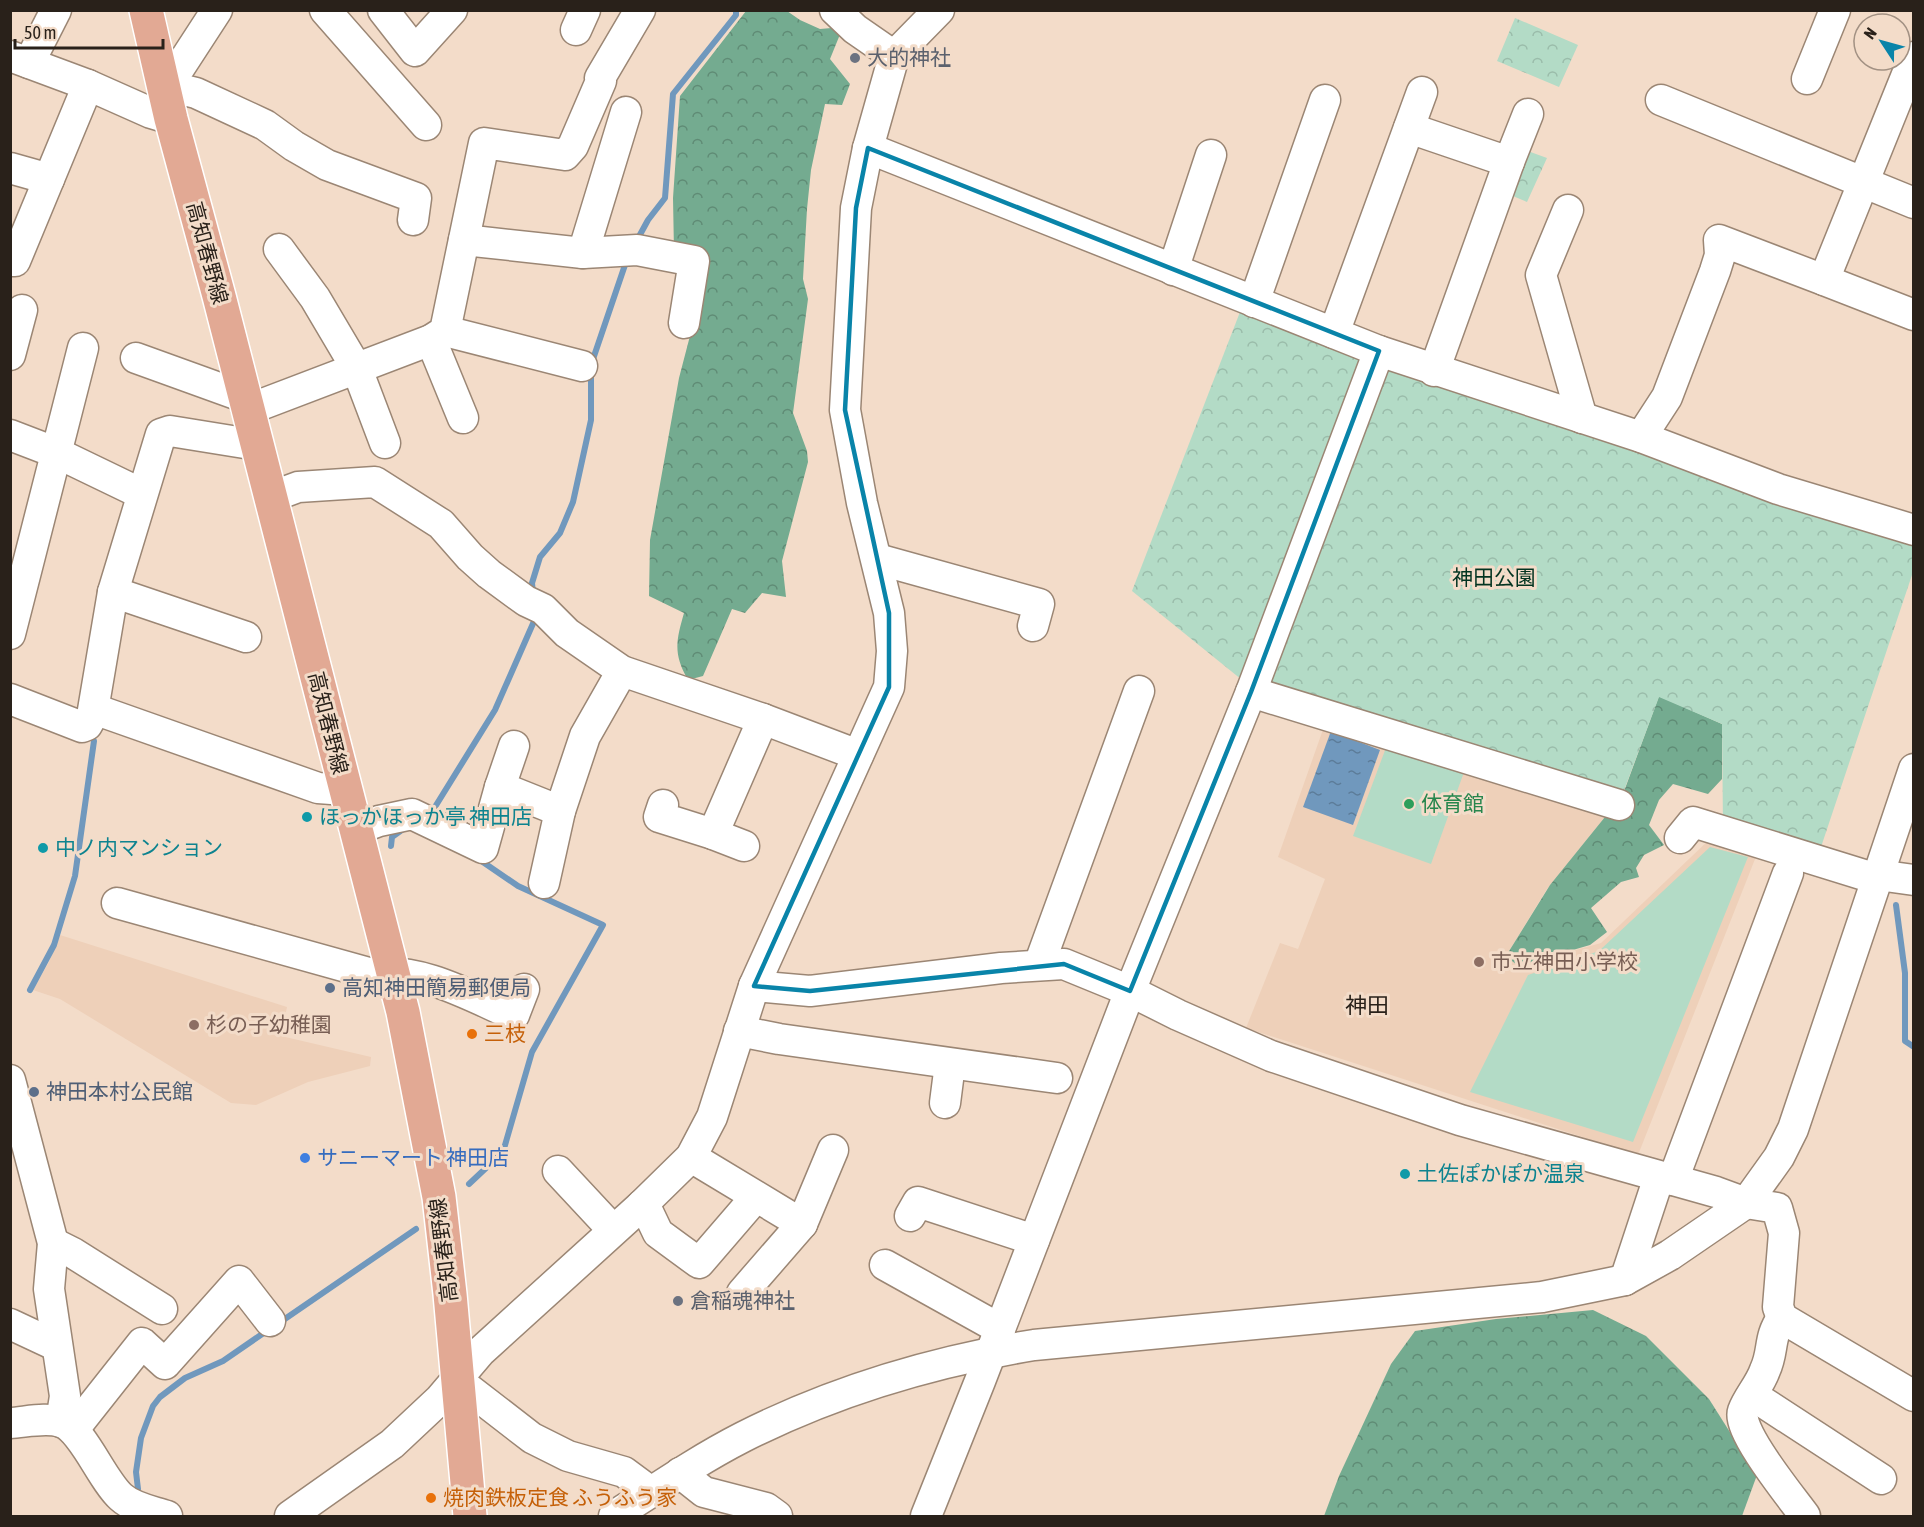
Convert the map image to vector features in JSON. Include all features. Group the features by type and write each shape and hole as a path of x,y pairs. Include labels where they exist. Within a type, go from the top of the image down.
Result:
{"main road":[{"name":"高知春野線","path":"146,10 168,105 393,971 416,1073 439,1197 470,1516"}],"street":[{"path":"56,10 20,60 88,85 151,113 168,105 180,88 196,93 265,125 294,146 327,165 416,198 413,219"},
{"path":"168,105 217,10"},
{"path":"325,10 426,124"},
{"path":"383,10 415,51 452,10"},
{"path":"463,418 438,335 464,240 484,143 565,154 573,146 601,81 600,78 640,10"},
{"path":"835,10 855,29 894,56"},
{"path":"290,1516 392,1444 440,1399 480,1352 642,1205 691,1157 712,1117 754,986 889,687 892,651 889,614 862,502 845,410 856,208 867,148 894,56 939,10"},
{"path":"1807,79 1835,10"},
{"path":"1824,280 1914,57"},
{"path":"10,261 15,261 88,85"},
{"path":"1334,333 1422,92"},
{"path":"1254,302 1325,100"},
{"path":"1661,100 1914,203"},
{"path":"582,253 626,112"},
{"path":"1434,371 1528,114"},
{"path":"1409,128 1459,143 1509,162"},
{"path":"867,148 1379,351 1434,371 1641,437 1778,489 1914,530"},
{"path":"1173,270 1211,155"},
{"path":"10,168 49,179"},
{"path":"1568,210 1540,275 1582,418"},
{"path":"464,240 582,253 631,250 694,261 684,323"},
{"path":"1641,437 1667,398 1715,271 1720,255 1719,240 1914,315"},
{"path":"279,249 315,298 357,369 385,443"},
{"path":"10,355 22,310"},
{"path":"136,358 246,404 357,369 438,335 582,366"},
{"path":"10,634 83,348"},
{"path":"926,1516 1130,991 1251,692 1379,351"},
{"path":"10,699 82,727 87,724 94,708 113,592 160,434 170,431 257,445"},
{"path":"10,435 57,453 142,494"},
{"path":"270,497 298,487 375,482 441,524 470,557 489,574 535,605 567,633 622,671 763,719 858,755"},
{"path":"876,560 1039,606"},
{"path":"113,592 246,637"},
{"path":"543,883 560,811 585,736 622,671"},
{"path":"1039,965 1138,690"},
{"path":"1251,692 1618,806"},
{"path":"94,708 318,788 345,790"},
{"path":"713,834 763,719"},
{"path":"355,830 379,821 422,818 483,848 514,746"},
{"path":"614,1516 680,1473 743,1437 851,1389 943,1362 996,1340 1056,1343 1542,1297 1625,1280 1670,1255 1746,1203 1779,1157 1793,1129 1914,768"},
{"path":"500,788 560,811"},
{"path":"663,805 659,817 744,846"},
{"path":"1680,838 1693,822 1877,877 1914,880"},
{"path":"1625,1280 1788,873"},
{"path":"117,903 372,974 393,971 426,978 514,1015 524,989"},
{"path":"754,986 810,991 1001,968 1064,964 1130,991 1271,1056 1460,1120 1746,1203 1777,1208 1784,1233 1778,1307 1782,1318 1914,1396"},
{"path":"740,1031 779,1039 1057,1078"},
{"path":"945,1103 950,1064"},
{"path":"10,1080 53,1243 49,1289 68,1425 130,1511 167,1516"},
{"path":"742,1293 802,1224 832,1150"},
{"path":"691,1157 755,1198 802,1224"},
{"path":"558,1171 613,1230"},
{"path":"642,1205 658,1233 699,1263 755,1198"},
{"path":"910,1216 918,1202 1035,1240"},
{"path":"53,1243 73,1253 162,1309"},
{"path":"885,1265 996,1340"},
{"path":"68,1425 142,1342 165,1364 238,1281 270,1321"},
{"path":"1782,1318 1774,1330 1766,1369 1742,1413 1744,1429 1753,1444 1805,1516"},
{"path":"10,1324 57,1346"},
{"path":"457,1380 532,1438 568,1456 624,1472 651,1492"},
{"path":"1752,1395 1881,1479"},
{"path":"10,1423 68,1425"},
{"path":"680,1473 704,1492 766,1508 777,1516"}],"highlighted area":[{"path":"868,148 1379,351 1251,692 1130,991 1064,964 810,991 754,986 889,687 889,613 845,410 856,208"}],"shaded area":[{"path":"1326,721 1609,812 1547,889 1506,956 1518,966 1601,943 1712,837 1759,849 1638,1155 1246,1028 1280,943 1298,949 1325,879 1278,857"},
{"name":"杉の子幼稚園","path":"60,935 287,1007 281,1036 371,1057 370,1066 308,1082 256,1105 231,1103 60,999 33,990 49,962"}],"green space":[{"path":"746,11 787,11 820,29 843,27 830,59 850,84 842,105 825,104 811,170 803,279 808,299 793,413 807,451 808,462 782,561 786,597 762,593 745,613 732,609 703,676 688,680 680,662 677,647 684,613 649,596 650,540 679,378 691,332 674,252 673,198 680,96"},
{"path":"1515,18 1578,45 1559,87 1497,61"},
{"path":"1525,150 1547,158 1527,202 1508,194"},
{"path":"1240,312 1370,358 1247,684 1132,591"},
{"name":"神田公園","path":"1386,364 1913,539 1913,572 1817,859 1723,828 1722,724 1659,697 1623,793 1268,688"},
{"path":"1659,696 1722,724 1722,779 1708,794 1673,784 1659,800 1649,825 1664,845 1644,855 1636,868 1639,877 1621,882 1591,908 1607,932 1590,945 1518,966 1506,956 1550,885 1609,812 1619,805"},
{"name":"体育館","path":"1387,745 1464,772 1431,864 1353,836"},
{"path":"1710,847 1748,857 1633,1142 1470,1092 1528,975 1599,951"},
{"path":"1593,1310 1646,1336 1709,1399 1757,1475 1742,1516 1324,1516 1339,1476 1391,1364 1415,1331 1496,1319"}],"water":[{"path":"1331,731 1380,750 1353,825 1303,807"}],"waterway":[{"path":"636,242 648,220 665,198 673,94 736,15 736,10"},
{"path":"533,593 532,583 540,557 560,533 573,502 591,420 591,365 627,259"},
{"path":"430,815 495,710 535,615"},
{"path":"30,990 54,945 75,876 94,741"},
{"path":"391,846 392,837 406,827"},
{"path":"469,1184 503,1152 532,1052 603,925 518,886 477,858"},
{"path":"1896,905 1905,973 1905,1041 1914,1047"},
{"path":"279,1323 416,1229"},
{"path":"138,1489 136,1472 141,1438 153,1406 160,1397 185,1378 223,1361 268,1330"}],"place":[{"name":"大的神社","path":"855,58"},
{"name":"体育館","path":"1409,804"},
{"name":"ほっかほっか亭 神田店","path":"307,817"},
{"name":"中ノ内マンション","path":"43,848"},
{"name":"市立神田小学校","path":"1479,962"},
{"name":"高知神田簡易郵便局","path":"330,988"},
{"name":"杉の子幼稚園","path":"194,1025"},
{"name":"三枝","path":"472,1034"},
{"name":"神田本村公民館","path":"34,1092"},
{"name":"サニーマート 神田店","path":"305,1158"},
{"name":"土佐ぽかぽか温泉","path":"1405,1174"},
{"name":"倉稲魂神社","path":"678,1301"},
{"name":"焼肉鉄板定食 ふうふう家","path":"431,1498"}],"district":[{"name":"神田","path":"1367,1005"}]}
